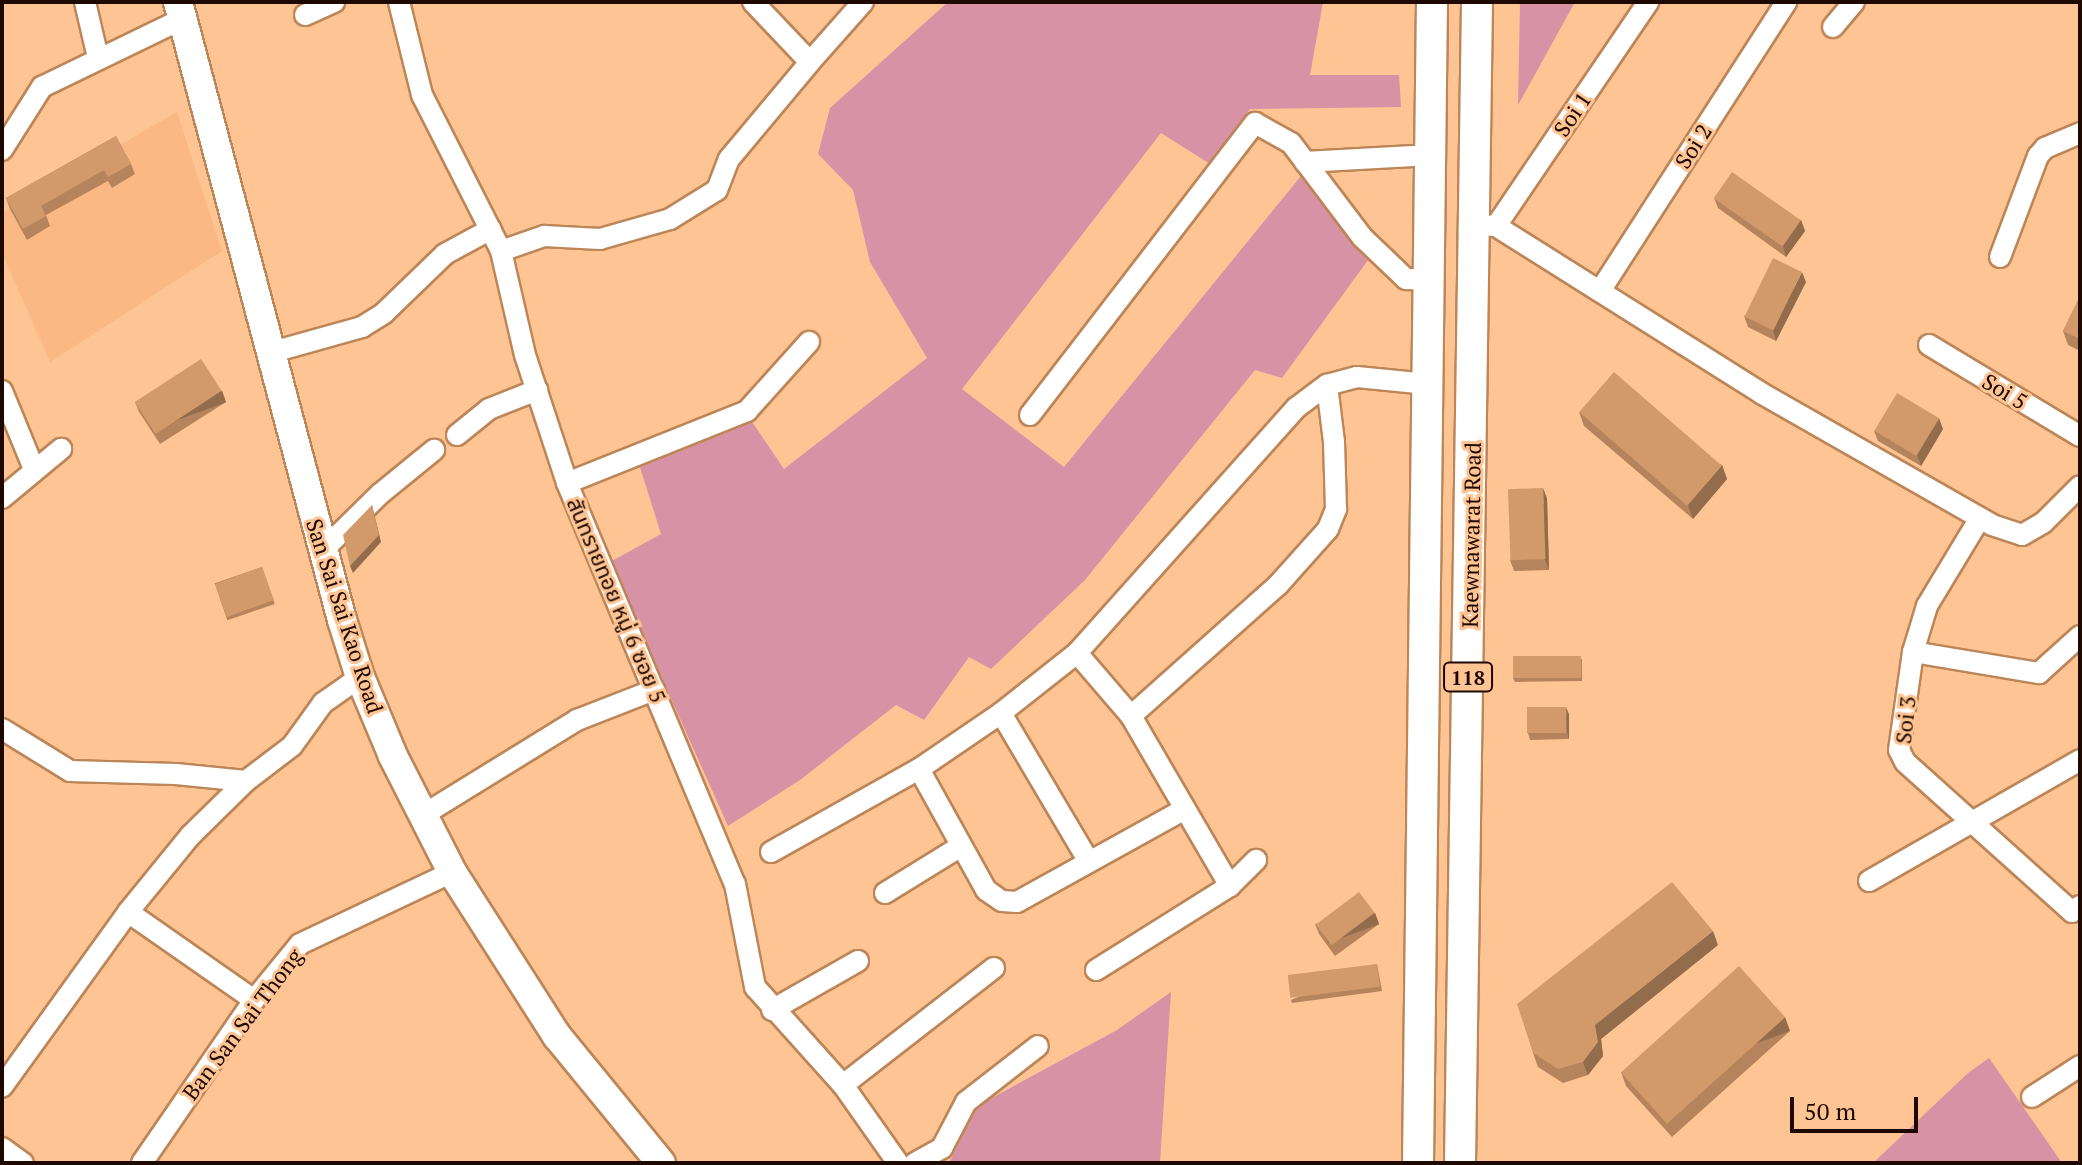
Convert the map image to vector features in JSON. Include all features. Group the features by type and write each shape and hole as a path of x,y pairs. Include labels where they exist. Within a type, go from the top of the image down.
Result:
{"main road":[{"name":"Kaewnawarat Road","path":"1418,1163 1432,2"},
{"name":"Kaewnawarat Road","path":"1460,1163 1486,225 1477,2"},
{"name":"San Sai Sai Kao Road","path":"180,11 269,353 360,677 393,756 452,872 557,1036 661,1163"}],"street":[{"path":"85,2 98,58"},
{"path":"305,15 334,2"},
{"name":"สันทรายทอย หมู่ 6 ซอย 5","path":"399,2 422,95 501,251 537,390 567,483 735,884 755,987 772,1010 843,1085 898,1163"},
{"path":"753,2 810,62"},
{"path":"501,251 544,236 600,239 670,219 717,190 729,159 863,2"},
{"name":"Soi 1","path":"1486,225 1648,2"},
{"name":"Soi 2","path":"1600,291 1786,2"},
{"path":"1833,27 1854,2"},
{"path":"2,150 42,87 180,11"},
{"path":"1030,415 1255,123 1291,143 1362,237 1406,279 1430,280"},
{"path":"2000,257 2038,156 2045,148 2080,133"},
{"path":"1305,162 1431,155"},
{"path":"1486,225 1600,291 1761,393 1980,518 2022,535 2043,523 2078,493"},
{"path":"269,353 362,327 384,313 445,254 491,229"},
{"path":"567,483 747,411 809,342"},
{"name":"Soi 5","path":"1929,345 2080,436"},
{"path":"771,852 919,769 1001,713 1077,653 1296,408 1327,385 1357,377 1428,384"},
{"path":"1131,716 1278,585 1328,529 1336,509 1334,442 1327,385"},
{"path":"457,435 489,409 537,390"},
{"path":"2,391 34,469"},
{"path":"2,498 61,449"},
{"path":"323,550 380,494 434,450"},
{"name":"Soi 3","path":"1980,518 1927,606 1913,652 1899,750 1905,762 1971,822 2076,909"},
{"path":"1913,652 2039,673 2080,638"},
{"path":"1077,653 1131,716 1230,886"},
{"path":"2,1087 128,912 190,836 246,781 292,746 323,703 360,677"},
{"path":"423,815 577,720 654,690"},
{"path":"1001,713 1089,862"},
{"path":"4,737 70,771 176,774 246,781"},
{"path":"1869,881 2080,760"},
{"path":"919,769 986,890 1002,901 1017,902 1185,809"},
{"path":"885,893 961,846"},
{"path":"1096,970 1230,886 1256,860"},
{"name":"Ban San Sai Thong","path":"142,1163 254,1000 300,944 452,872"},
{"path":"128,912 254,1000"},
{"path":"772,1010 858,961"},
{"path":"843,1085 994,968"},
{"path":"915,1163 942,1148 966,1102 1038,1046"},
{"path":"2032,1097 2080,1066"},
{"path":"2,1148 23,1163"}],"shaded area":[{"path":"948,2 1323,2 1310,75 1399,75 1401,107 1250,109 1210,164 1161,133 962,389 1064,467 1301,176 1371,256 1282,378 1255,370 1085,580 991,669 969,657 924,720 896,705 800,780 728,826 610,562 661,534 639,464 748,416 784,469 927,358 870,262 853,190 818,154 830,108"},
{"path":"1520,2 1575,2 1518,105"},
{"path":"177,112 222,251 50,362 2,253 2,213"},
{"path":"1171,992 1160,1163 949,1163 977,1106 1117,1030"},
{"path":"1989,1058 2062,1163 1873,1163 1968,1073"}],"building":[{"path":"116,136 131,164 108,177 104,170 41,206 46,216 23,229 6,198"},
{"path":"1732,172 1801,220 1782,246 1714,198"},
{"path":"1773,258 1802,272 1773,330 1745,316"},
{"path":"2080,296 2080,339 2063,331"},
{"path":"201,359 222,391 155,434 135,402"},
{"path":"1614,372 1722,466 1687,506 1579,412"},
{"path":"1897,393 1939,418 1916,456 1874,431"},
{"path":"1543,488 1545,559 1510,560 1508,489"},
{"path":"372,505 379,535 350,566 343,535"},
{"path":"262,567 274,600 227,617 215,584"},
{"path":"1513,656 1581,656 1581,678 1513,678"},
{"path":"1527,707 1566,707 1566,733 1527,733"},
{"path":"1672,882 1713,931 1595,1025 1598,1042 1583,1062 1558,1069 1533,1053 1517,1004"},
{"path":"1359,892 1375,913 1332,945 1316,924"},
{"path":"1377,964 1380,987 1290,998 1288,975"},
{"path":"1739,966 1785,1017 1667,1124 1621,1072"}]}
